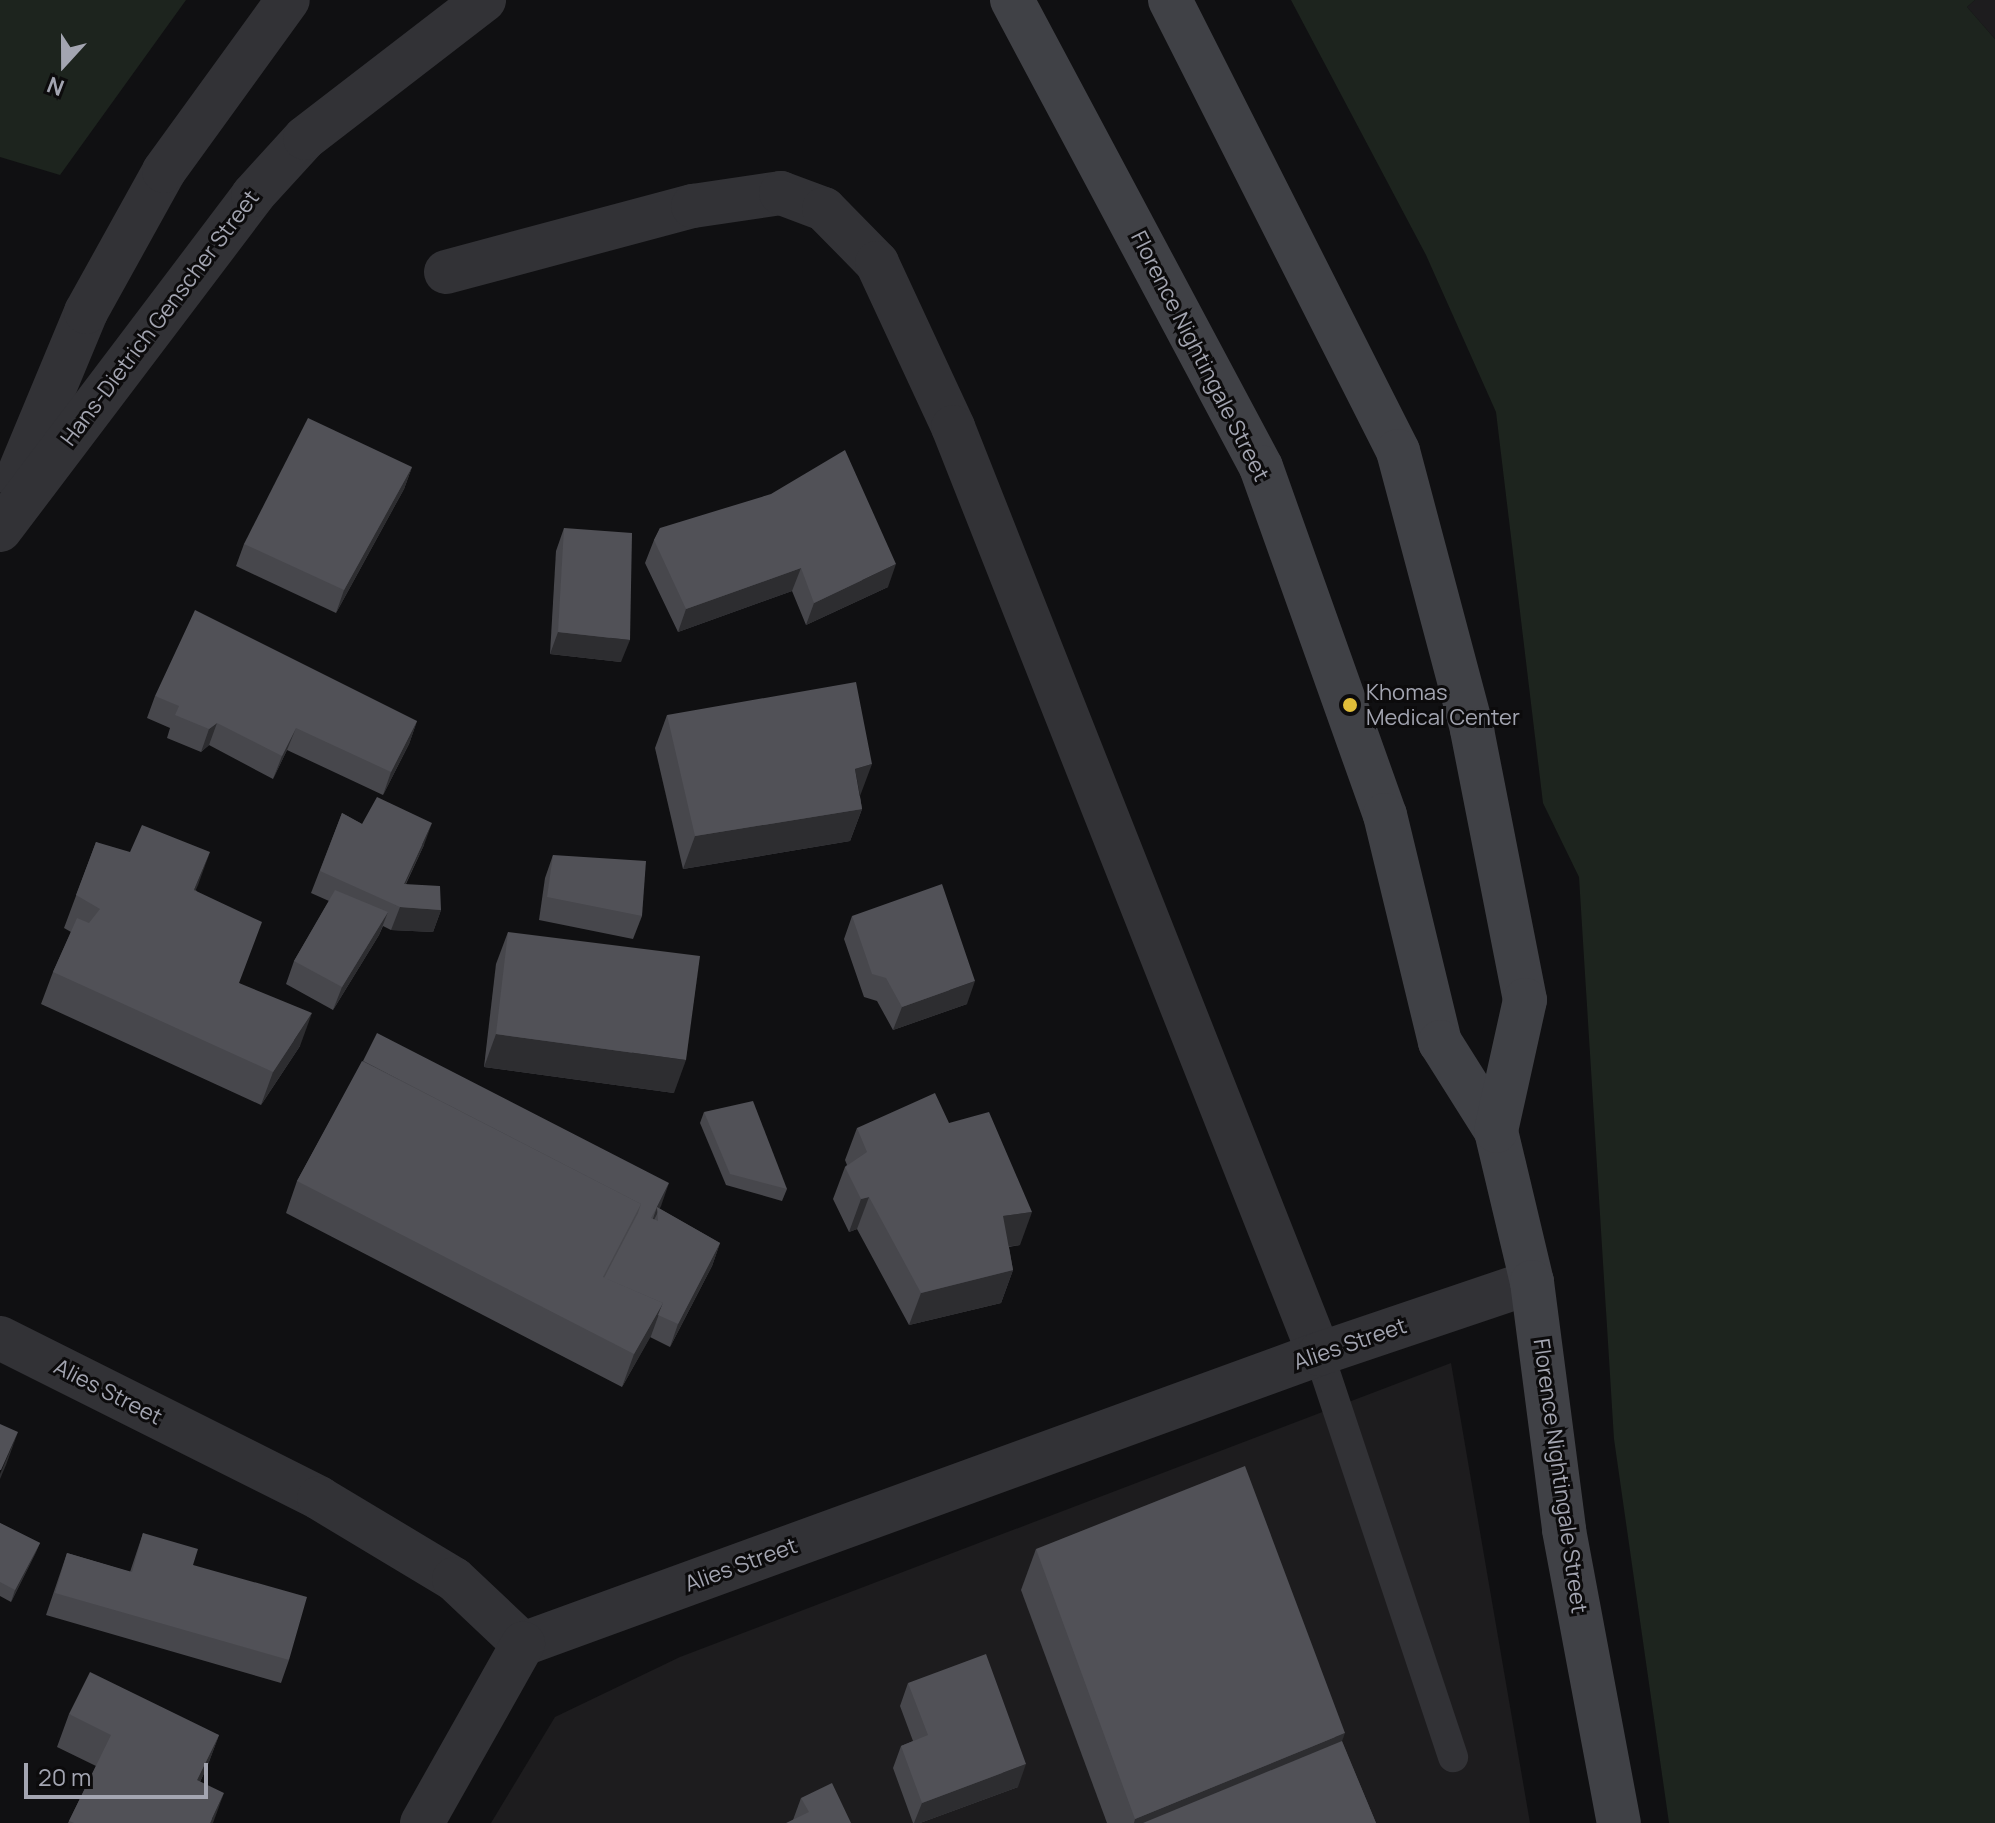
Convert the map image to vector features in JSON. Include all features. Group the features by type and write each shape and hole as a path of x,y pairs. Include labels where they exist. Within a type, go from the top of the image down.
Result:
{"main road":[{"name":"Florence Nightingale Street","path":"1012,0 1261,467 1385,815 1440,1042 1496,1131 1532,1282 1564,1530 1619,1823"},
{"name":"Florence Nightingale Street","path":"1170,0 1398,451 1472,730 1525,1000 1496,1131"}],"street":[{"name":"Hans-Dietrich Genscher Street","path":"0,521 86,312 164,171 288,0"},
{"name":"Hans-Dietrich Genscher Street","path":"0,530 253,195 305,138 484,0"},
{"path":"446,272 693,206 781,193 824,209 877,263 953,427 1319,1354"},
{"name":"Alies Street","path":"0,1338 319,1498 454,1579 523,1644 1319,1354 1532,1282"},
{"path":"422,1823 523,1644"}],"lane":[{"path":"1319,1354 1453,1757"}],"shaded area":[{"path":"0,0 186,0 60,175 0,157"},
{"path":"1291,0 1975,0 1967,7 1995,39 1995,1823 1669,1823 1614,1439 1579,877 1543,803 1496,412 1426,255"},
{"path":"1975,0 1995,0 1995,39 1967,7"},
{"path":"1451,1363 1530,1823 491,1823 555,1717 680,1657"}],"building":[{"path":"308,418 412,467 344,590 244,544"},
{"path":"845,450 896,564 814,603 801,568 686,609 654,540 660,528 771,494"},
{"path":"564,528 632,533 630,640 558,632"},
{"path":"195,610 417,721 391,772 296,728 282,756 217,723 209,729 175,715 179,706 155,696"},
{"path":"856,682 872,764 855,769 862,809 695,836 667,715"},
{"path":"377,797 432,823 404,884 440,886 441,910 400,907 320,871 342,813 362,824"},
{"path":"142,825 210,852 194,890 262,922 239,983 312,1013 273,1072 53,972 77,918 89,923 100,909 76,895 96,842 130,852"},
{"path":"553,855 646,861 642,916 547,897"},
{"path":"942,884 975,981 902,1007 886,978 872,974 852,916"},
{"path":"335,890 388,912 342,987 294,961"},
{"path":"508,932 700,956 686,1060 496,1034"},
{"path":"377,1033 669,1183 657,1207 720,1243 678,1324 658,1315 663,1303 604,1278 641,1204 363,1061","holes":["657,1207 658,1221 651,1218"]},
{"path":"362,1061 641,1204 603,1277 663,1303 634,1354 297,1181"},
{"path":"935,1093 949,1123 989,1112 1032,1212 1003,1216 1013,1270 921,1293 869,1197 861,1199 845,1167 867,1152 857,1128"},
{"path":"753,1101 787,1189 730,1174 704,1112"},
{"path":"0,1424 18,1432 1,1470 0,1470"},
{"path":"1245,1466 1345,1733 1135,1819 1036,1549"},
{"path":"0,1523 40,1543 15,1590 0,1582"},
{"path":"143,1533 198,1549 193,1565 307,1597 289,1660 55,1593 67,1553 132,1572"},
{"path":"986,1654 1026,1764 922,1803 901,1746 928,1735 908,1683"},
{"path":"90,1672 219,1735 197,1780 224,1793 210,1823 69,1821 111,1735 69,1714"},
{"path":"1342,1741 1376,1823 1143,1823"},
{"path":"832,1783 851,1823 786,1823 809,1812 801,1798"}],"place":[{"name":"Khomas Medical Center","path":"1350,705"}]}
